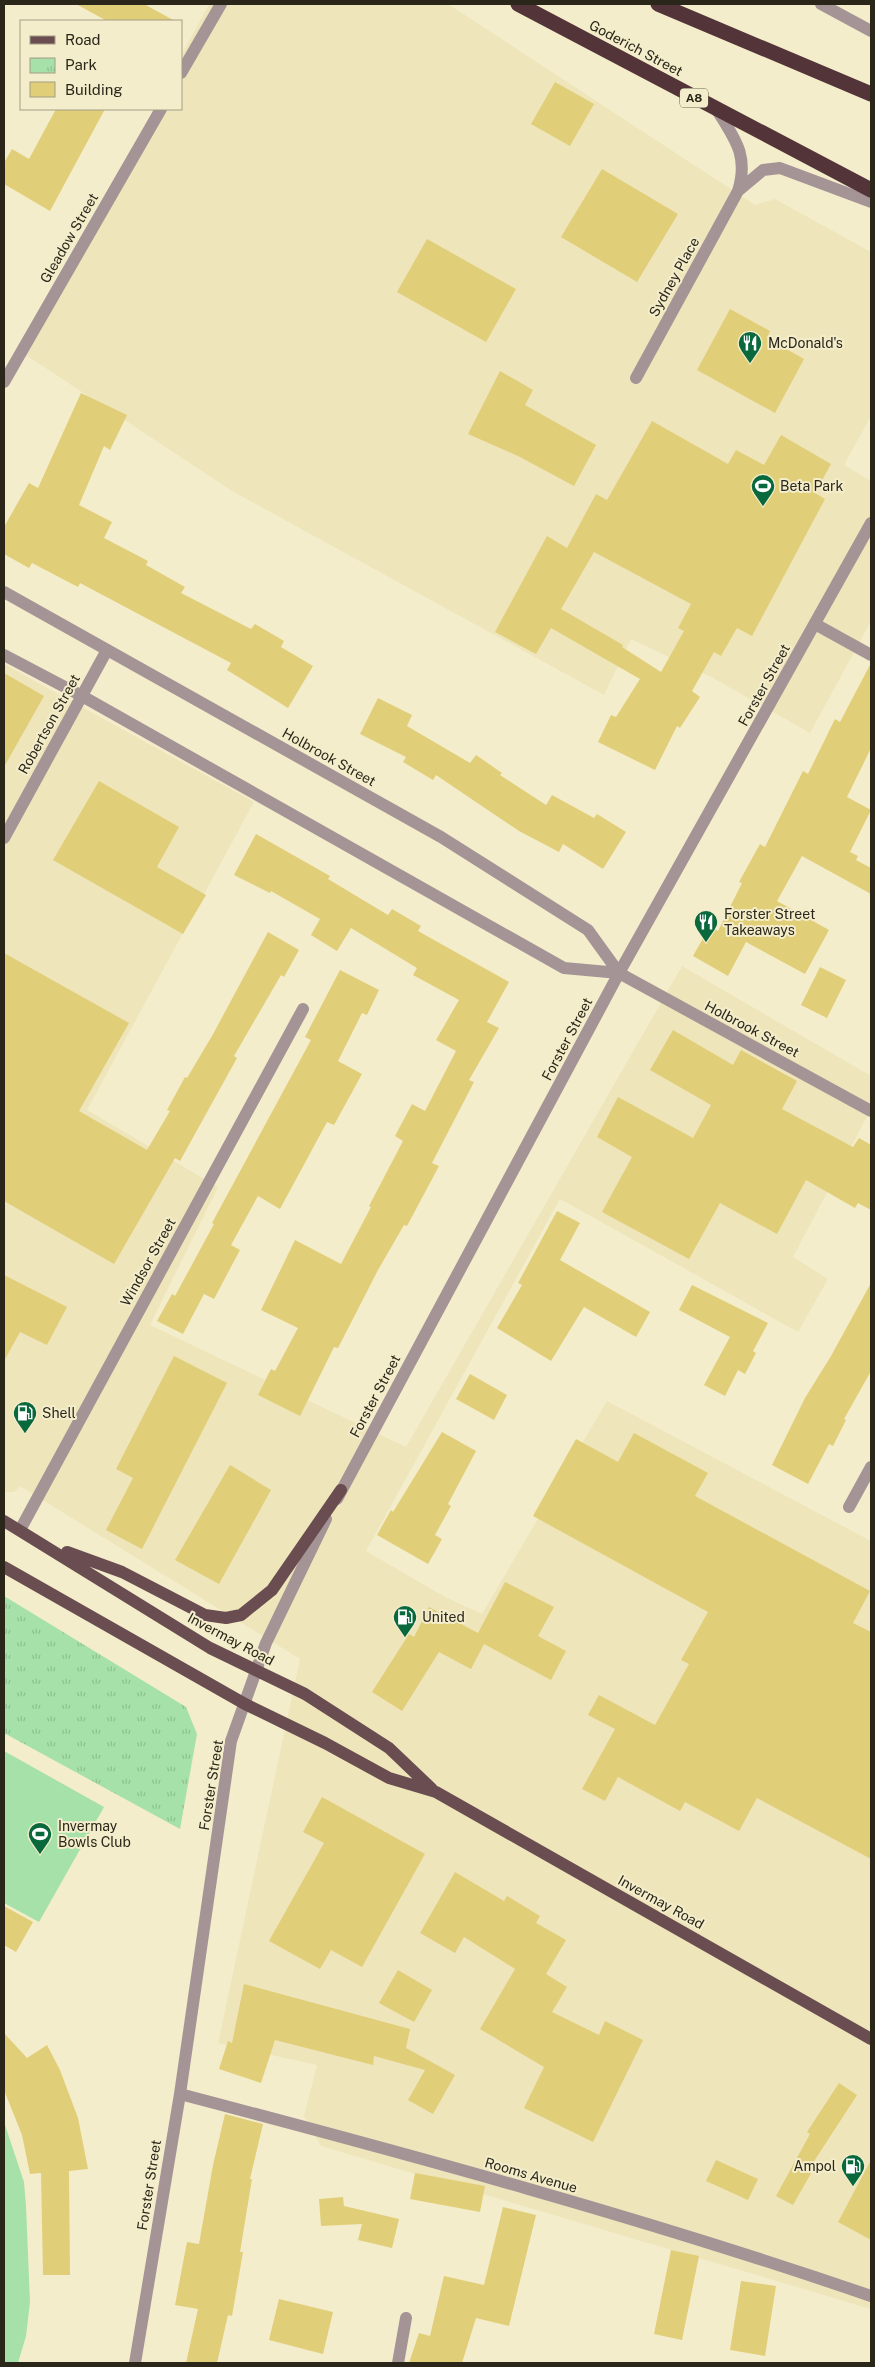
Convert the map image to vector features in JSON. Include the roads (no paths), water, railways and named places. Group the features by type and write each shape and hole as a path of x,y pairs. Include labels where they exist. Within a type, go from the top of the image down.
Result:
{"highway":[{"name":"Goderich Street","path":"518,4 871,190"},
{"path":"658,4 871,94"}],"main road":[{"path":"43,1544 122,1572 205,1615 226,1618 241,1615 272,1590 341,1490"},
{"name":"Invermay Road","path":"4,1521 210,1648 305,1694 389,1748 436,1792"},
{"name":"Invermay Road","path":"4,1567 245,1704 309,1735 389,1778 436,1792 871,2039"}],"street":[{"path":"182,71 221,4"},
{"path":"822,4 841,8 871,31"},
{"name":"Gleadow Street","path":"4,382 159,110"},
{"name":"Sydney Place","path":"636,378 738,191 743,166 740,151 717,110"},
{"name":"Sydney Place","path":"738,191 763,170 780,168 871,202"},
{"name":"Forster Street","path":"135,2363 180,2094 232,1741 266,1643 341,1490 619,973 871,523"},
{"name":"Holbrook Street","path":"4,592 441,838 588,930 619,973"},
{"path":"815,624 871,655"},
{"name":"Robertson Street","path":"4,838 107,650"},
{"name":"Holbrook Street","path":"4,655 82,696 564,968 619,973 871,1111"},
{"name":"Windsor Street","path":"20,1530 303,1009"},
{"path":"849,1508 871,1467"},
{"name":"Rooms Avenue","path":"180,2094 395,2151 719,2245 871,2296"},
{"path":"398,2363 406,2318"}],"place":[{"name":"McDonald's","path":"750,364"},
{"name":"Beta Park","path":"763,507"},
{"name":"Forster Street Takeaways","path":"706,943"},
{"name":"Shell","path":"25,1434"},
{"name":"United","path":"405,1638"},
{"name":"Invermay Bowls Club","path":"40,1855"},
{"name":"Ampol","path":"853,2187"}]}
